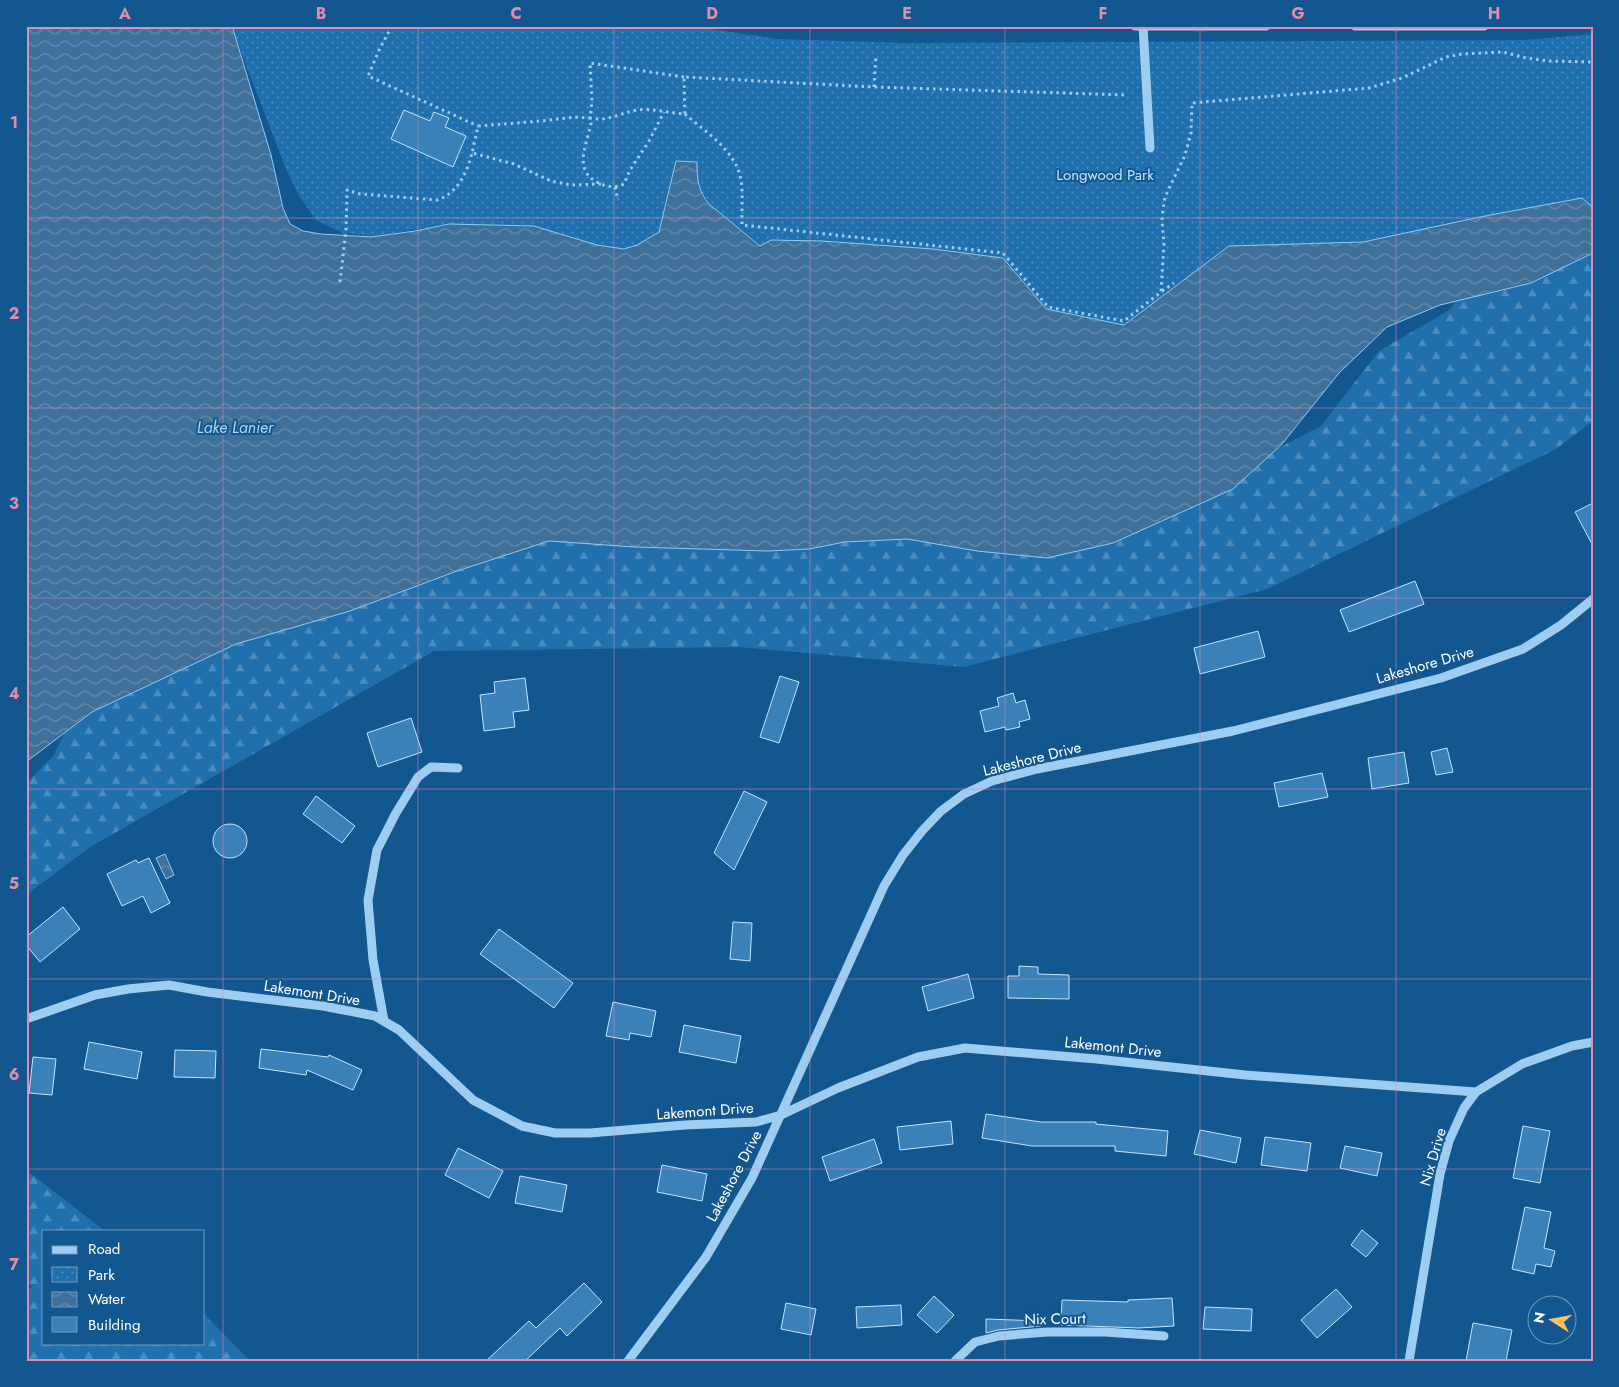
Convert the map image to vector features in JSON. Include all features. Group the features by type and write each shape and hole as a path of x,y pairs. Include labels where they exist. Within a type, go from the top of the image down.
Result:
{"street":[{"path":"1135,26 1266,26"},
{"path":"1143,26 1150,148"},
{"path":"1355,26 1484,26"},
{"name":"Lakeshore Drive","path":"628,1361 706,1257 752,1178 884,886 903,855 941,811 964,794 992,781 1037,769 1233,731 1441,678 1523,649 1561,625 1593,599"},
{"path":"384,1022 373,960 368,900 377,850 396,813 418,777 431,767 458,768"},
{"name":"Lakemont Drive","path":"26,1019 95,995 128,989 169,985 207,992 324,1006 375,1016 400,1030 473,1100 522,1126 555,1133 590,1133 685,1125 756,1122 781,1115 838,1088 918,1057 965,1048 1097,1059 1245,1075 1476,1092"},
{"name":"Nix Drive","path":"1409,1361 1440,1174 1449,1141 1464,1108 1476,1092 1522,1064 1572,1046 1593,1042"},
{"name":"Nix Court","path":"955,1361 975,1342 999,1336 1047,1332 1105,1332 1164,1336"}],"path":[{"path":"392,26 368,76 478,126 575,117 602,120 636,110 684,114 725,149 737,167 741,183 742,226 1003,253 1048,306 1124,321 1174,283"},
{"path":"1162,292 1163,208 1165,196 1185,155 1191,133 1192,103 1369,88 1402,78 1446,57 1462,54 1503,52 1526,58 1550,61 1593,62"},
{"path":"874,87 876,56"},
{"path":"601,184 587,174 582,162 590,124 592,102 590,63 684,77 874,87 1127,96"},
{"path":"684,77 684,114"},
{"path":"472,153 514,164 551,181 571,184 601,184 615,187 624,184 630,170 649,141 664,112"},
{"path":"340,282 346,230 347,190 360,194 437,200 446,198 453,192 466,170 478,126"},
{"path":"615,187 618,200"}],"green space":[{"name":"Longwood Park","path":"231,26 690,26 778,39 904,43 1523,40 1593,34 1593,236 1229,246 1125,325 1046,309 1003,258 933,249 822,241 761,246 709,204 702,194 699,184 697,162 676,161 659,232 637,245 624,249 597,245 534,226 449,224 371,237 348,233 342,281 337,281 343,233 316,220 300,197 288,174"},
{"path":"1593,236 1593,421 1556,449 1267,589 964,667 740,647 434,651 90,847 26,895 26,784 54,755 92,676 432,550 631,521 1162,509 1321,426 1379,351 1451,309 1489,241"},
{"path":"26,1170 104,1230 42,1230 42,1344 205,1344 205,1315 250,1361 26,1361 26,1292 32,1287 26,1278"}],"water":[{"name":"Lake Lanier","path":"26,26 232,26 271,155 283,208 290,224 303,231 321,234 371,237 449,224 534,226 597,245 624,249 637,245 659,232 676,161 697,162 699,184 705,199 760,246 771,240 822,241 933,249 1003,258 1046,309 1124,325 1229,246 1363,242 1582,198 1593,207 1593,253 1531,283 1440,305 1387,327 1339,373 1282,444 1233,489 1113,543 1047,558 977,551 907,539 845,542 809,549 768,551 635,547 549,541 457,571 350,611 236,644 92,712 26,762"},
{"path":"165,854 174,875 166,879 156,858"}],"building":[{"path":"404,110 430,121 434,112 449,118 445,127 466,136 453,167 391,139"},
{"path":"1593,503 1593,546 1575,512"},
{"path":"1415,581 1424,604 1349,632 1340,610"},
{"path":"1258,631 1265,657 1200,674 1194,648"},
{"path":"780,676 799,682 779,743 760,737"},
{"path":"525,678 529,710 513,712 515,727 484,731 480,695 495,693 494,682"},
{"path":"1013,693 1016,703 1025,700 1030,719 1019,722 1020,727 1006,730 1005,727 985,732 980,711 999,706 997,698"},
{"path":"411,718 422,752 378,767 367,733"},
{"path":"1447,748 1453,772 1436,775 1431,752"},
{"path":"1404,752 1409,783 1372,789 1368,758"},
{"path":"1322,773 1328,797 1279,807 1274,783"},
{"path":"744,791 767,802 734,870 714,853"},
{"path":"316,796 355,826 342,843 303,814"},
{"path":"230,824 237,825 242,829 246,834 246,848 242,853 237,857 230,858 223,857 218,853 214,848 213,841 214,834 218,829 223,825"},
{"path":"149,858 170,903 151,913 143,896 122,906 107,874 136,860 138,863"},
{"path":"63,907 80,929 40,962 26,945 26,937"},
{"path":"733,922 752,923 750,961 730,959"},
{"path":"499,929 573,983 554,1008 480,954"},
{"path":"1019,966 1038,967 1038,974 1069,975 1069,999 1008,998 1008,976 1019,976"},
{"path":"968,974 974,998 928,1011 922,987"},
{"path":"613,1002 656,1011 651,1037 630,1033 629,1040 606,1036"},
{"path":"684,1025 741,1036 736,1063 679,1052"},
{"path":"89,1042 142,1052 137,1079 84,1069"},
{"path":"261,1049 328,1057 329,1055 362,1070 353,1090 307,1070 306,1075 259,1068"},
{"path":"175,1050 216,1051 215,1078 174,1077"},
{"path":"33,1057 56,1059 52,1095 29,1093"},
{"path":"986,1114 1041,1122 1096,1122 1096,1124 1168,1131 1166,1156 1115,1151 1115,1146 1032,1146 982,1138"},
{"path":"951,1121 953,1144 900,1150 897,1127"},
{"path":"1523,1126 1550,1131 1540,1183 1513,1178"},
{"path":"1200,1130 1241,1138 1236,1163 1194,1154"},
{"path":"1265,1137 1311,1143 1307,1171 1261,1165"},
{"path":"874,1139 882,1163 830,1181 822,1157"},
{"path":"1345,1146 1382,1153 1377,1176 1340,1168"},
{"path":"458,1148 503,1171 489,1198 445,1175"},
{"path":"662,1165 707,1174 702,1201 657,1192"},
{"path":"520,1176 567,1185 562,1212 515,1203"},
{"path":"1525,1207 1551,1212 1544,1248 1555,1251 1551,1267 1536,1264 1534,1274 1512,1269"},
{"path":"1362,1230 1378,1243 1366,1257 1351,1245"},
{"path":"584,1283 602,1302 567,1336 560,1328 525,1361 486,1361 529,1321 536,1328"},
{"path":"1336,1289 1352,1307 1317,1338 1301,1320"},
{"path":"934,1296 954,1315 937,1333 917,1315"},
{"path":"1172,1298 1174,1326 1139,1328 1061,1325 1062,1300 1128,1302 1128,1300"},
{"path":"786,1303 816,1309 811,1335 781,1329"},
{"path":"901,1305 902,1325 857,1328 856,1307"},
{"path":"1205,1307 1252,1309 1251,1331 1203,1329"},
{"path":"986,1319 1041,1321 1041,1326 986,1333"},
{"path":"1473,1323 1512,1330 1506,1361 1466,1361"}]}
